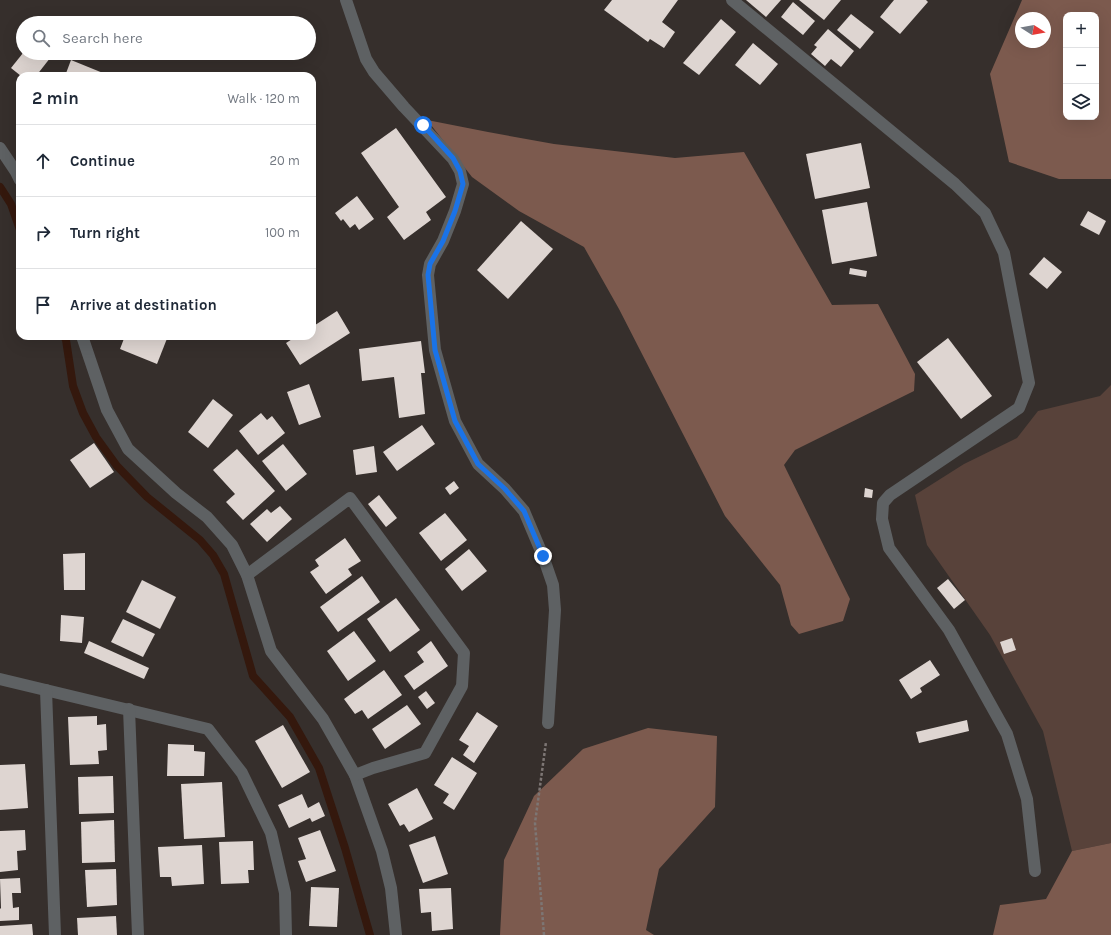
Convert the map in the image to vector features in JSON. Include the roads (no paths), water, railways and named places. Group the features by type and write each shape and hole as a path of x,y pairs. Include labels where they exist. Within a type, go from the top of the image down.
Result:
{"street":[{"path":"346,0 366,59 374,72 404,107 423,125 453,158 460,171 463,184 455,211 443,241 430,264 428,275 435,350 455,421 478,464 505,489 524,511 543,556 553,585 555,610 548,723"},
{"path":"732,0 955,184 986,213 1004,253 1029,383 1019,408 890,495 883,503 882,519 889,548 949,630 1007,734 1027,799 1035,871"},
{"path":"0,148 16,172"},
{"path":"83,340 107,410 128,449 176,494 207,517 232,545 247,575 271,651 323,719 355,776 382,850 391,888 396,935"},
{"path":"247,575 350,498 464,653 462,686 425,753 373,768 355,776"},
{"path":"0,679 208,729 242,773 271,833 284,893 286,935"},
{"path":"46,690 55,935"},
{"path":"129,709 138,935"}],"waterway":[{"path":"0,187 11,204 16,218"},
{"path":"66,340 73,386 83,413 96,437 117,466 147,497 200,540 213,555 224,574 253,676 290,717 319,768 345,848 370,935"}]}
